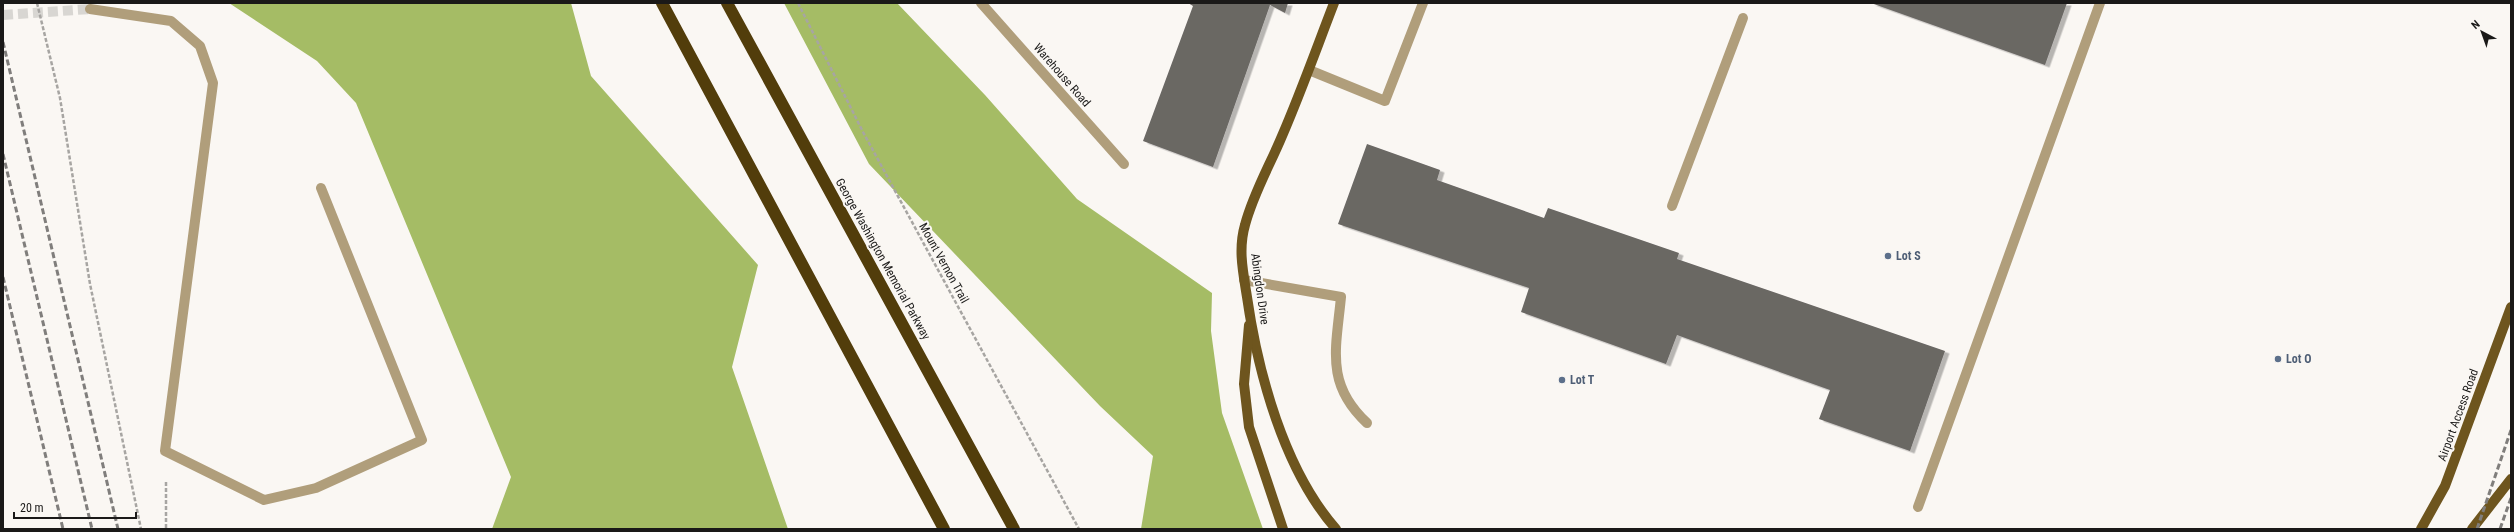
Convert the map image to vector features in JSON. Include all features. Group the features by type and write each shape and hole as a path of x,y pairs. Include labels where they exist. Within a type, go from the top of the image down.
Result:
{"highway":[{"path":"662,3 944,529"},
{"name":"George Washington Memorial Parkway","path":"727,3 1014,529"}],"main road":[{"name":"Abingdon Drive","path":"1334,3 1309,70 1260,184 1245,225 1241,259 1250,315 1270,394 1288,449 1313,499 1336,529"},
{"name":"Airport Access Road","path":"2421,529 2445,486 2511,307"},
{"path":"1250,315 1244,384 1246,407 1253,444 1283,529"},
{"path":"2472,529 2511,479"}],"lane":[{"name":"Warehouse Road","path":"982,3 1124,164"},
{"path":"1309,70 1385,101 1424,3"},
{"path":"1918,507 2100,3"},
{"path":"90,9 171,21 200,46 213,83 165,451 264,500 316,488 422,440 321,188"},
{"path":"1672,206 1743,18"},
{"path":"1244,280 1341,297 1334,362 1344,396 1353,410 1367,423"}],"path":[{"path":"37,3 60,98 90,284 141,529"},
{"name":"Mount Vernon Trail","path":"798,3 863,132 1079,529"},
{"path":"165,451 166,529"}],"green space":[{"path":"229,3 571,3 591,76 758,265 732,367 788,529 492,529 511,477 356,103 317,61"},
{"path":"784,3 897,3 985,95 1077,199 1212,293 1211,331 1222,413 1263,529 1141,529 1153,456 1100,406 869,164"}],"building":[{"path":"1188,3 1288,3 1285,13 1270,5 1213,167 1143,141 1193,6"},
{"path":"1871,3 2067,3 2045,65"},
{"path":"1367,144 1440,170 1437,180 1544,218 1548,208 1679,253 1677,259 1945,351 1910,451 1819,419 1830,390 1677,335 1666,364 1521,312 1529,288 1338,224"}],"tunnel":[{"path":"3,15 90,9"}],"railway":[{"path":"3,42 118,529"},
{"path":"3,154 92,529"},
{"path":"3,277 63,529"},
{"path":"2477,529 2511,430"},
{"path":"2500,529 2511,498"}],"place":[{"name":"Lot S","path":"1888,256"},
{"name":"Lot O","path":"2278,359"},
{"name":"Lot T","path":"1562,380"}]}
